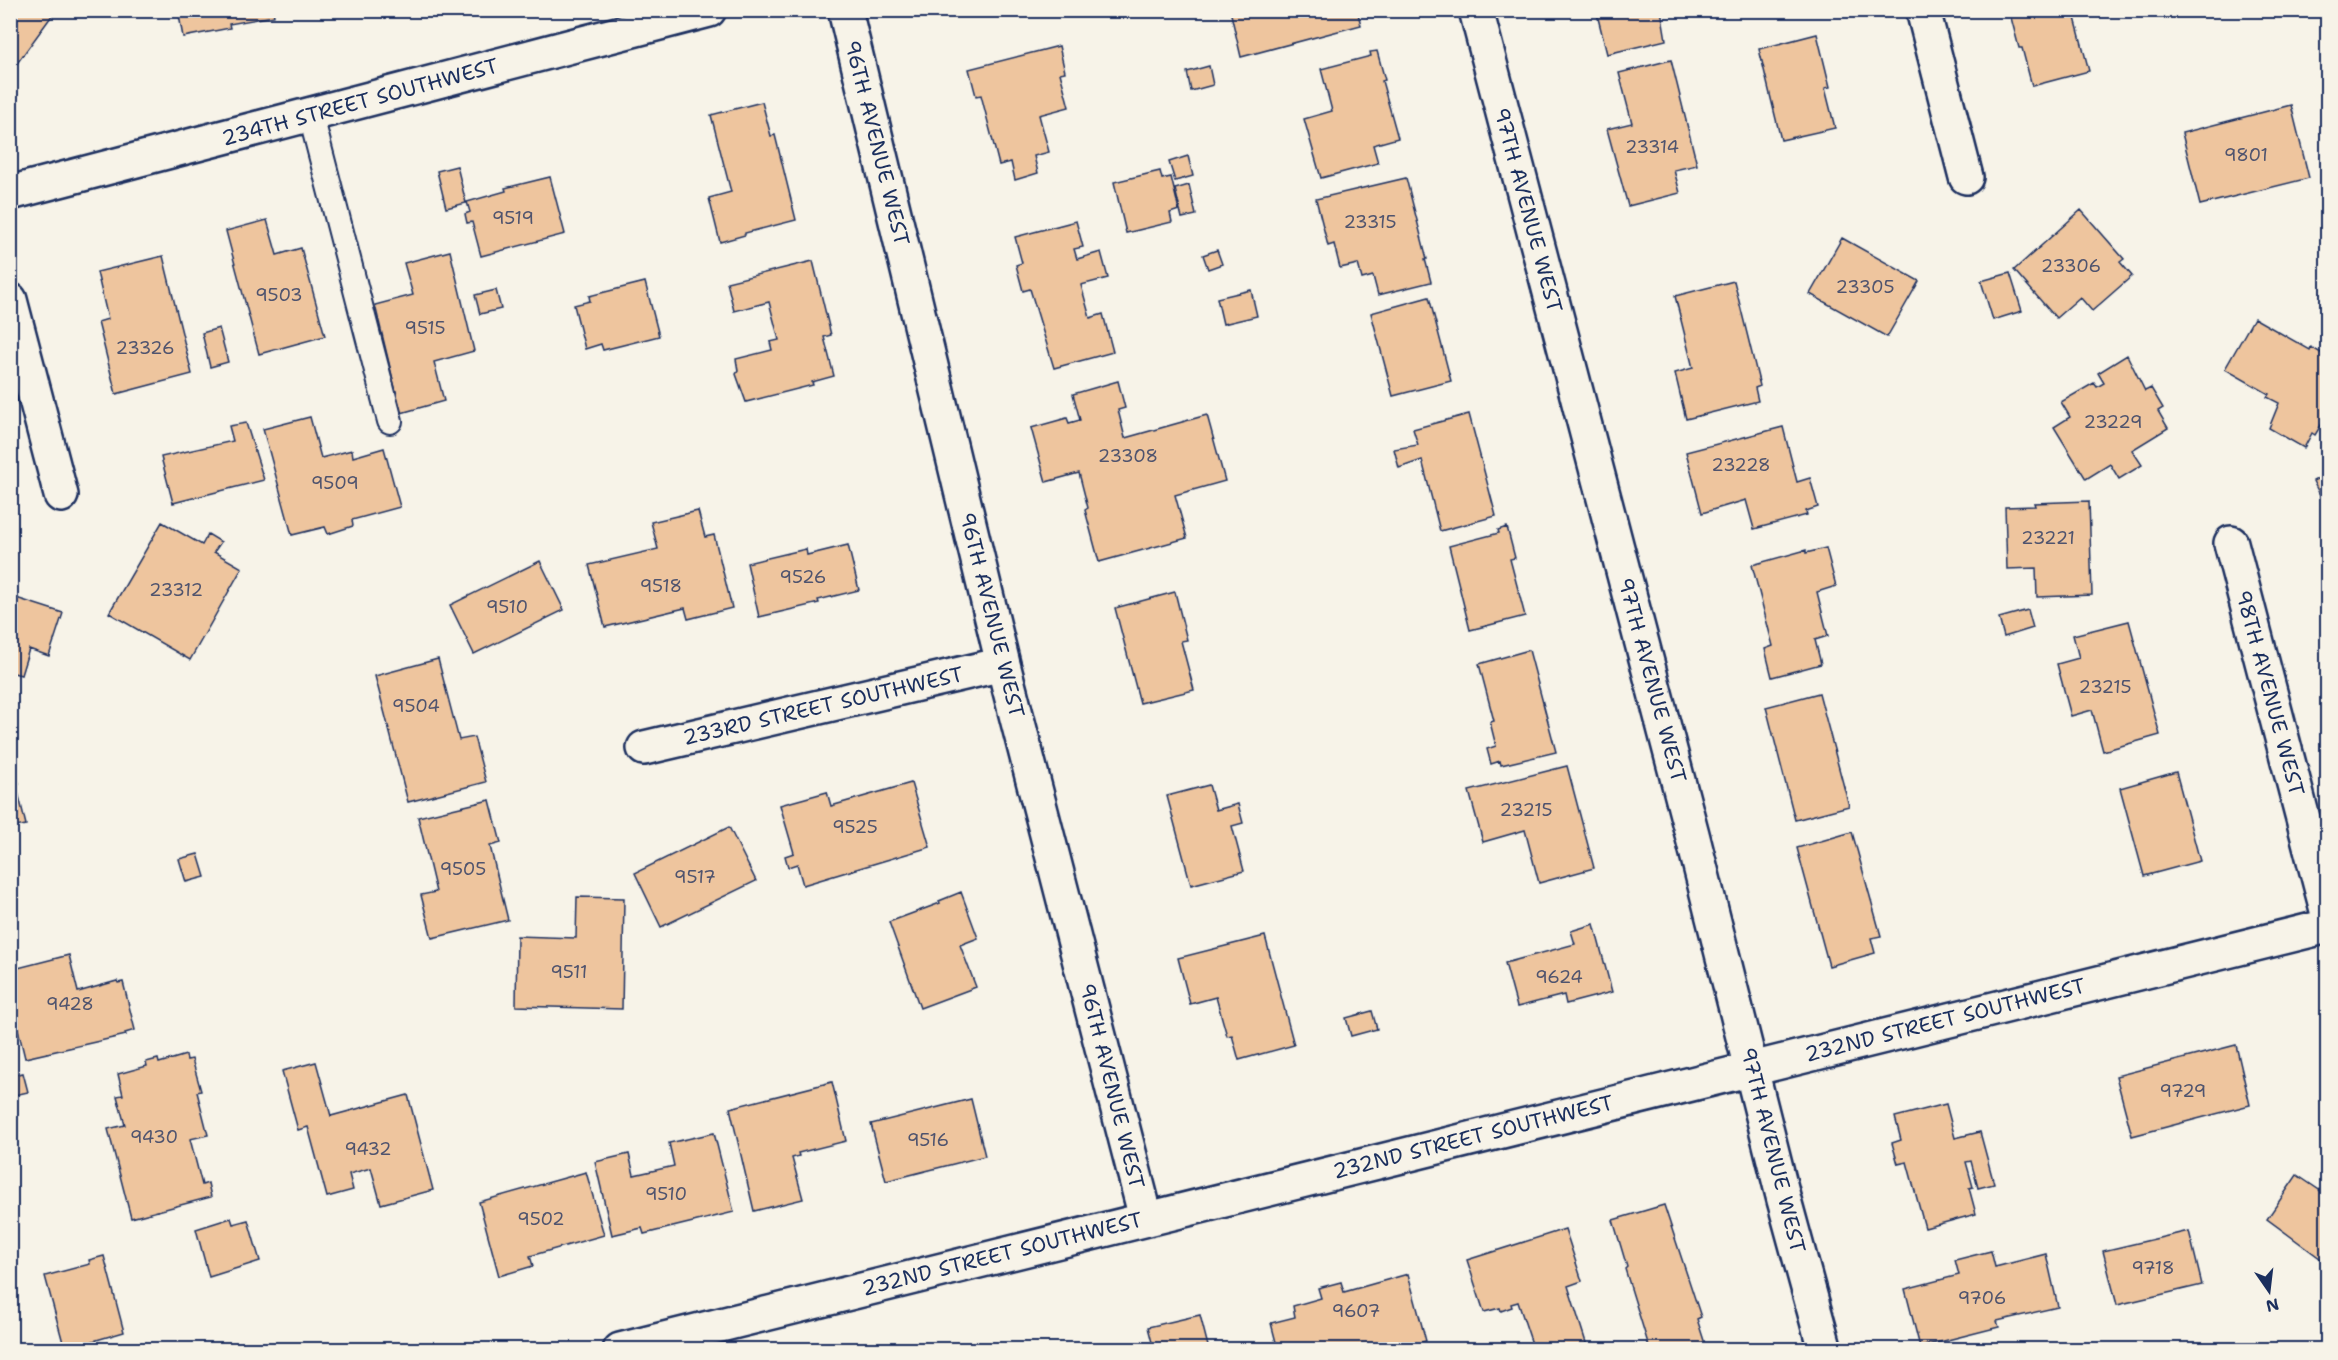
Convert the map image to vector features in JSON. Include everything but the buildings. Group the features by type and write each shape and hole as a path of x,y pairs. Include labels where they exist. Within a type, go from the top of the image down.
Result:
{"street":[{"name":"234TH STREET SOUTHWEST","path":"10,193 709,10"},
{"name":"96TH AVENUE WEST","path":"845,10 1003,664 1146,1218"},
{"name":"97TH AVENUE WEST","path":"1476,10 1825,1350"},
{"path":"1923,10 1966,177"},
{"path":"10,300 61,495"},
{"name":"98TH AVENUE WEST","path":"2231,543 2328,914"},
{"name":"233RD STREET SOUTHWEST","path":"644,748 1003,664"},
{"name":"232ND STREET SOUTHWEST","path":"620,1350 2328,926"}],"lane":[{"path":"311,116 390,421"}]}
